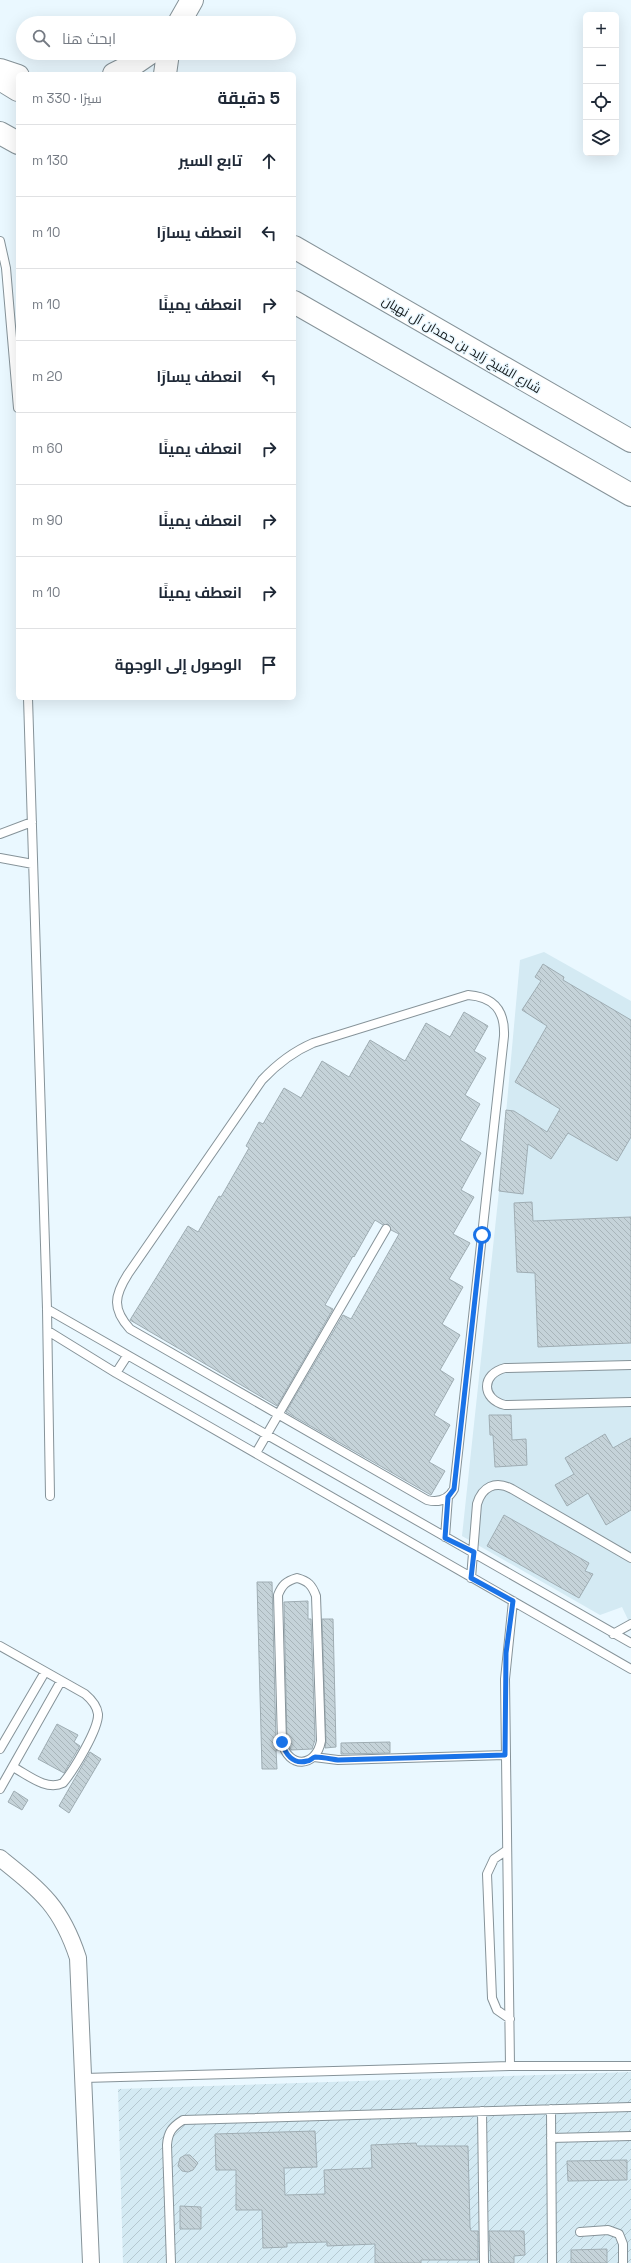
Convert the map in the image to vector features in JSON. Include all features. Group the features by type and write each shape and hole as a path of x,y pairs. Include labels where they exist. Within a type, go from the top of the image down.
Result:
{"main road":[{"path":"183,16 192,0"},
{"path":"118,72 140,60"},
{"path":"165,72 167,60"},
{"path":"0,70 16,75"},
{"path":"0,79 16,89"},
{"path":"0,133 16,142"},
{"name":"شارع الشيخ زايد بن حمدان آل نهيان","path":"296,248 631,441"},
{"path":"296,303 631,495"}],"street":[{"path":"0,1858 42,1893 58,1912 70,1934 78,1958 81,1984 91,2263"}],"lane":[{"path":"0,240 6,268 16,385"},
{"path":"306,319 340,328"},
{"path":"28,700 48,1331 50,1496"},
{"path":"0,834 32,822"},
{"path":"0,858 33,864"},
{"path":"445,1538 448,1497 454,1489 504,1036 504,1024 500,1011 492,1002 480,996 468,995 320,1041 299,1050 286,1058 262,1080 120,1287 116,1298 117,1310 122,1320 130,1329 427,1500 434,1502 448,1497"},
{"path":"256,1452 386,1229"},
{"path":"47,1309 631,1643"},
{"path":"48,1331 116,1373 256,1452 471,1578 631,1669"},
{"path":"116,1373 127,1356"},
{"path":"631,1365 505,1368 497,1370 491,1375 487,1382 487,1391 491,1398 497,1403 505,1405 631,1402"},
{"path":"471,1578 480,1495 486,1488 494,1484 503,1484 631,1558"},
{"path":"314,1757 319,1750 321,1741 316,1596 313,1587 306,1581 297,1578 288,1580 281,1586 278,1595 282,1742 284,1751 290,1758 298,1762 306,1762 314,1757 338,1760 505,1755"},
{"path":"510,2066 505,1755 506,1653 513,1601"},
{"path":"613,1634 631,1624"},
{"path":"0,1646 91,1699 98,1714 94,1730 68,1777 57,1786 49,1786 13,1767"},
{"path":"0,1749 45,1672"},
{"path":"0,1789 61,1681"},
{"path":"507,1850 494,1859 487,1874 492,1998 497,2010 510,2019"},
{"path":"84,2078 510,2066 631,2066"},
{"path":"171,2263 167,2145 168,2134 174,2126 183,2120 631,2107"},
{"path":"551,2109 552,2263"},
{"path":"482,2111 484,2263"},
{"path":"551,2138 631,2136"},
{"path":"580,2232 608,2230 619,2234 623,2244 623,2263"}],"shaded area":[{"path":"544,952 631,1001 631,1626 622,1607 600,1615 462,1536 499,1191 520,960"},
{"path":"631,2072 631,2263 123,2263 118,2089"}],"building":[{"path":"543,964 564,977 563,980 631,1020 631,1137 617,1161 568,1133 551,1159 528,1144 523,1194 499,1191 506,1110 514,1111 547,1132 560,1109 515,1082 547,1026 522,1010 541,981 535,977"},
{"path":"464,1012 488,1026 474,1051 486,1058 465,1095 480,1104 460,1140 481,1153 461,1190 474,1197 453,1234 470,1243 449,1279 463,1287 442,1324 460,1335 440,1370 454,1379 434,1415 450,1425 429,1462 445,1471 431,1495 286,1412 343,1315 351,1319 399,1234 391,1230 388,1224 383,1225 375,1220 354,1257 353,1256 325,1305 333,1309 277,1406 130,1320 188,1226 198,1232 219,1196 221,1197 249,1148 246,1146 259,1122 263,1124 284,1088 301,1098 322,1061 349,1077 370,1040 405,1061 426,1023 450,1037"},
{"path":"532,1202 533,1221 631,1217 631,1343 538,1347 535,1273 517,1272 514,1203"},
{"path":"489,1415 511,1415 512,1440 526,1439 527,1465 495,1467 493,1435 490,1435"},
{"path":"605,1434 613,1448 631,1438 631,1510 606,1525 588,1493 567,1506 555,1485 574,1474 565,1458"},
{"path":"504,1515 589,1563 585,1571 593,1574 579,1598 487,1546"},
{"path":"257,1582 272,1582 276,1742 279,1750 276,1750 277,1769 262,1769"},
{"path":"308,1601 308,1619 311,1619 315,1740 312,1749 291,1750 287,1741 284,1602"},
{"path":"322,1619 333,1619 336,1747 325,1748 326,1741"},
{"path":"57,1724 78,1735 74,1742 80,1746 64,1773 38,1759"},
{"path":"390,1742 390,1753 341,1754 341,1743"},
{"path":"90,1752 101,1759 69,1813 59,1806"},
{"path":"14,1791 28,1800 22,1810 8,1802"},
{"path":"315,2131 317,2167 284,2168 285,2195 325,2194 324,2170 372,2168 371,2145 416,2143 417,2146 468,2146 470,2227 471,2231 478,2231 478,2260 421,2260 421,2263 375,2263 375,2244 327,2246 327,2242 287,2243 287,2247 263,2248 262,2210 236,2210 236,2170 216,2170 215,2134"},
{"path":"185,2155 190,2155 198,2163 193,2170 188,2172 182,2171 178,2166 180,2158"},
{"path":"627,2160 627,2180 568,2181 567,2161"},
{"path":"180,2206 201,2207 201,2229 180,2229"},
{"path":"489,2231 524,2231 525,2255 514,2256 514,2263 491,2263"},
{"path":"607,2249 607,2263 571,2263 571,2250"}],"route":[{"path":"282,1742 284,1751 290,1758 298,1762 306,1762 314,1757 338,1760 505,1755 506,1653 513,1601 471,1578 474,1552 445,1538 448,1497 454,1489 482,1235"}]}
